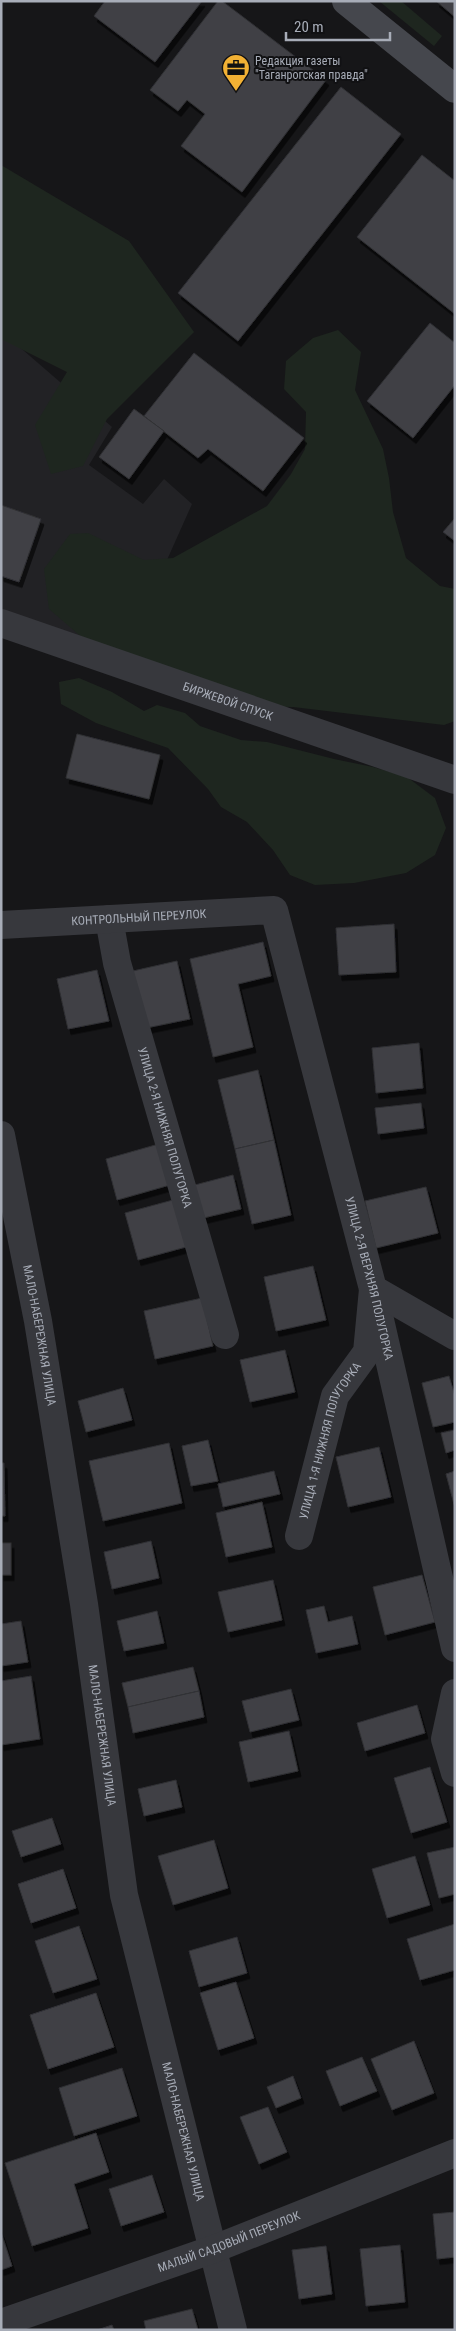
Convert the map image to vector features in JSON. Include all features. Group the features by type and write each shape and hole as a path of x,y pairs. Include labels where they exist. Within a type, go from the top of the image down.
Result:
{"main road":[{"path":"346,1 455,89"}],"street":[{"name":"БИРЖЕВОЙ СПУСК","path":"1,623 455,780"},
{"name":"КОНТРОЛЬНЫЙ ПЕРЕУЛОК","path":"1,925 274,910"},
{"name":"УЛИЦА 2-Я ВЕРХНЯЯ ПОЛУГОРКА","path":"274,910 373,1289 455,1648"},
{"name":"УЛИЦА 2-Я НИЖНЯЯ ПОЛУГОРКА","path":"109,919 117,963 224,1335"},
{"name":"МАЛО-НАБЕРЕЖНАЯ УЛИЦА","path":"1,1135 38,1321 84,1604 124,1895 233,2330"},
{"path":"373,1289 455,1336"},
{"name":"УЛИЦА 1-Я НИЖНЯЯ ПОЛУГОРКА","path":"298,1536 335,1396 367,1352 373,1289"},
{"path":"455,1693 445,1739 455,1774"},
{"name":"МАЛЫЙ САДОВЫЙ ПЕРЕУЛОК","path":"1,2322 214,2249 455,2153"}],"shaded area":[{"path":"379,1 401,1 442,36 434,46"},
{"path":"1,165 129,241 194,332 107,419 83,466 51,474 35,425 67,372 1,339"},
{"path":"338,330 361,352 355,390 383,449 393,512 406,558 440,586 455,589 455,721 444,725 293,707 242,706 121,663 78,634 49,609 44,569 70,534 88,533 144,560 173,558 267,506 291,474 305,449 306,412 284,389 286,361 313,338"},
{"path":"1,331 112,427 89,465 143,504 164,479 192,504 121,663 1,622"},
{"path":"79,678 112,692 144,711 157,705 185,713 200,726 241,740 267,742 407,777 435,798 446,828 435,855 406,873 354,883 315,885 290,875 273,850 247,822 221,807 208,789 168,748 96,723 61,704 59,682"}],"building":[{"path":"105,1 202,1 155,62 94,16"},
{"path":"218,1 222,1 326,80 242,192 181,146 205,114 187,100 178,111 150,90"},
{"path":"436,1 455,1 455,17"},
{"path":"341,87 401,134 238,341 178,293"},
{"path":"422,155 455,181 455,314 357,237"},
{"path":"430,323 455,343 455,385 413,438 367,401"},
{"path":"194,353 304,438 263,491 208,449 198,458 144,416"},
{"path":"134,409 164,431 129,479 99,457"},
{"path":"1,505 41,519 19,582 1,576"},
{"path":"455,518 455,541 443,532"},
{"path":"77,734 160,755 149,799 66,778"},
{"path":"394,924 396,972 339,975 336,928"},
{"path":"263,942 271,976 238,984 253,1047 213,1057 190,959"},
{"path":"177,961 190,1019 146,1028 133,971"},
{"path":"97,970 109,1021 68,1029 57,979"},
{"path":"419,1043 423,1088 376,1093 372,1048"},
{"path":"258,1070 274,1140 235,1149 218,1080"},
{"path":"421,1103 424,1128 378,1134 375,1108"},
{"path":"274,1140 291,1215 252,1224 235,1149"},
{"path":"159,1144 170,1185 117,1200 106,1159"},
{"path":"233,1175 241,1209 199,1219 191,1186"},
{"path":"426,1187 438,1233 376,1248 365,1201"},
{"path":"173,1200 186,1247 138,1260 125,1213"},
{"path":"313,1266 326,1320 276,1331 264,1277"},
{"path":"202,1298 213,1346 155,1359 144,1311"},
{"path":"285,1350 295,1392 250,1402 240,1360"},
{"path":"449,1376 455,1396 455,1422 433,1427 422,1383"},
{"path":"123,1388 132,1420 86,1432 78,1401"},
{"path":"455,1430 455,1450 446,1453 441,1433"},
{"path":"208,1440 218,1481 191,1486 182,1446"},
{"path":"169,1443 182,1503 103,1521 89,1461"},
{"path":"379,1447 391,1497 348,1507 336,1457"},
{"path":"1,1463 4,1463 5,1516 1,1516"},
{"path":"274,1471 280,1494 223,1507 218,1484"},
{"path":"455,1471 455,1508 446,1474"},
{"path":"262,1502 272,1547 226,1557 216,1513"},
{"path":"151,1541 159,1578 112,1589 104,1552"},
{"path":"1,1543 11,1543 11,1575 1,1575"},
{"path":"422,1575 435,1622 385,1635 373,1587"},
{"path":"273,1580 282,1620 228,1632 218,1592"},
{"path":"324,1606 328,1622 352,1616 358,1644 316,1653 306,1610"},
{"path":"157,1611 164,1643 124,1651 117,1621"},
{"path":"21,1621 28,1662 1,1666 1,1624"},
{"path":"193,1667 199,1691 128,1707 122,1683"},
{"path":"31,1676 40,1739 1,1745 1,1681"},
{"path":"291,1689 299,1720 250,1732 242,1701"},
{"path":"199,1691 204,1717 133,1733 128,1707"},
{"path":"417,1705 425,1733 365,1751 357,1723"},
{"path":"289,1731 298,1771 248,1782 239,1742"},
{"path":"430,1767 447,1822 411,1833 394,1778"},
{"path":"176,1780 182,1807 144,1816 138,1789"},
{"path":"52,1818 61,1844 21,1857 12,1831"},
{"path":"214,1840 228,1888 173,1905 158,1856"},
{"path":"455,1847 455,1894 439,1898 427,1853"},
{"path":"415,1856 430,1905 387,1918 372,1869"},
{"path":"63,1869 76,1908 31,1923 18,1884"},
{"path":"455,1924 455,1970 420,1980 407,1939"},
{"path":"79,1926 97,1979 53,1993 35,1941"},
{"path":"237,1937 247,1973 199,1987 189,1951"},
{"path":"236,1982 254,2038 218,2050 200,1993"},
{"path":"96,1993 114,2047 48,2069 30,2015"},
{"path":"414,2041 434,2093 392,2110 371,2059"},
{"path":"362,2057 377,2091 340,2106 326,2071"},
{"path":"122,2068 137,2116 74,2136 59,2088"},
{"path":"293,2076 301,2098 276,2108 267,2087"},
{"path":"268,2107 287,2152 259,2164 240,2117"},
{"path":"96,2133 109,2172 74,2184 88,2228 32,2246 5,2163"},
{"path":"152,2175 164,2212 121,2226 109,2189"},
{"path":"455,2212 455,2257 437,2259 433,2214"},
{"path":"1,2232 12,2266 1,2270"},
{"path":"400,2245 405,2302 366,2306 360,2249"},
{"path":"326,2246 332,2294 299,2299 292,2250"},
{"path":"192,2309 198,2330 146,2330 144,2321"},
{"path":"112,2325 114,2330 97,2330"}],"place":[{"name":"Редакция газеты \"Таганрогская правда\"","path":"236,92"}]}
